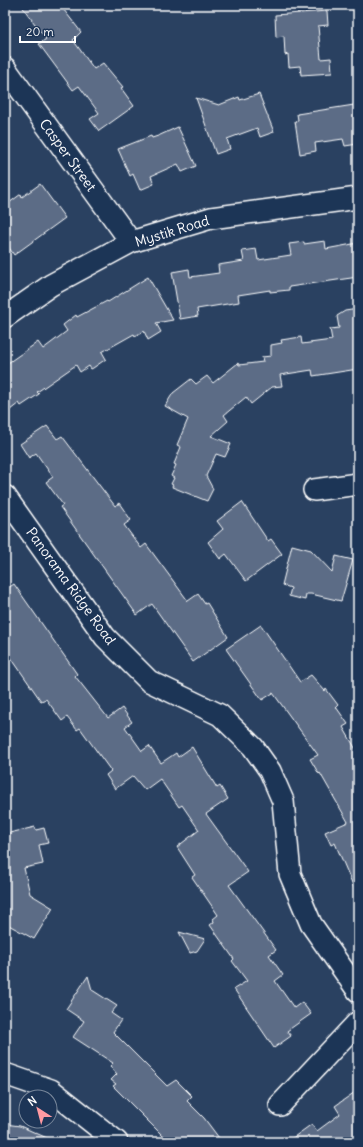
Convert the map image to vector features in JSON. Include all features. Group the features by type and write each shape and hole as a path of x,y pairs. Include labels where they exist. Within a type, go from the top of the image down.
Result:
{"street":[{"name":"Casper Street","path":"5,68 131,242"},
{"name":"Mystik Road","path":"5,317 51,285 131,242 210,218 358,198"},
{"path":"314,490 358,484"},
{"name":"Panorama Ridge Road","path":"5,496 105,636 149,681 220,715 253,747 270,770 283,801 290,874 311,924 358,991"},
{"path":"280,1105 358,1022"},
{"path":"5,1074 51,1090 117,1142"}],"building":[{"path":"21,5 60,5 81,32 73,40 94,69 103,63 123,87 121,88 134,106 99,131 90,119 99,113 79,86 73,90 39,44 46,39"},
{"path":"327,11 328,25 318,26 321,59 331,58 332,73 301,75 300,66 289,67 288,54 285,55 284,36 276,37 275,15"},
{"path":"259,94 274,132 260,137 257,128 227,139 230,149 216,154 196,98 219,105 239,97 240,100"},
{"path":"354,105 358,121 358,144 345,146 343,139 315,143 316,151 300,154 295,121 298,120 297,114"},
{"path":"178,127 196,166 182,172 178,164 151,176 154,184 140,190 133,174 130,176 118,149 151,136 152,138 158,136"},
{"path":"40,184 65,218 14,255 5,242 5,206 21,194 22,197"},
{"path":"325,241 326,249 358,243 358,277 289,287 289,290 270,292 270,290 238,295 239,302 197,309 198,316 180,319 172,272 189,269 190,277 219,273 218,265 244,261 242,251 256,249 258,260 291,255 289,244 304,242 304,244"},
{"path":"148,277 173,320 156,323 161,332 148,340 144,331 135,336 134,334 102,352 106,359 93,368 91,369 89,366 80,372 76,365 37,392 39,394 21,406 19,403 5,414 5,365 38,342 43,349 67,331 63,325 76,315 77,317 107,301 108,302"},
{"path":"358,309 358,369 313,376 312,370 280,375 282,386 272,387 251,404 246,397 224,415 228,421 211,436 231,444 225,457 216,454 206,476 213,489 207,501 172,487 173,485 171,484 174,478 171,476 181,447 177,445 188,419 165,406 173,393 191,379 196,384 207,376 213,383 238,363 239,365 263,362 262,357 271,356 271,345 282,343 281,340 301,337 302,344 332,340 330,329 339,328 337,316 345,311"},
{"path":"47,426 57,439 62,436 115,506 119,503 131,520 124,525 141,548 146,544 188,601 198,594 205,604 207,603 228,637 193,662 152,604 137,615 60,507 63,505 46,482 53,477 36,453 29,458 20,444"},
{"path":"242,502 268,541 271,539 282,554 246,581 226,554 220,559 208,542 223,529 217,521"},
{"path":"292,545 311,550 332,572 336,556 353,560 341,601 311,594 306,594 305,600 289,596 291,588 282,585"},
{"path":"14,584 77,674 75,676 108,718 122,708 132,722 125,727 142,751 149,746 161,763 176,753 178,757 192,747 217,788 220,786 228,799 206,814 248,872 229,885 276,950 269,955 283,975 275,981 294,1008 302,1002 311,1014 287,1031 291,1036 274,1048 234,989 247,981 232,961 234,959 210,925 214,922 213,919 218,915 192,877 195,875 177,847 199,830 182,805 179,807 160,779 145,790 133,776 115,789 106,775 111,771 80,728 77,730 67,717 62,721 46,699 41,701 5,649 5,590"},
{"path":"261,625 300,682 311,675 325,691 326,689 338,705 336,707 348,724 343,727 358,753 358,897 335,843 331,845 325,832 348,822 320,773 319,774 310,759 318,755 273,693 262,700 226,649"},
{"path":"35,827 36,830 44,828 48,843 39,845 43,864 24,868 30,894 53,908 34,939 5,923 5,834"},
{"path":"179,932 205,939 197,951 190,953"},
{"path":"88,976 92,990 117,1006 111,1013 121,1020 113,1032 167,1086 176,1080 192,1096 187,1101 204,1118 222,1142 169,1142 113,1086 116,1084 111,1080 117,1074 110,1066 113,1063 73,1037 84,1021 66,1009"},
{"path":"358,1090 358,1142 287,1142 312,1124 317,1131 340,1114 335,1106"},
{"path":"5,1124 18,1126 18,1129 27,1129 56,1142 5,1142"}]}
